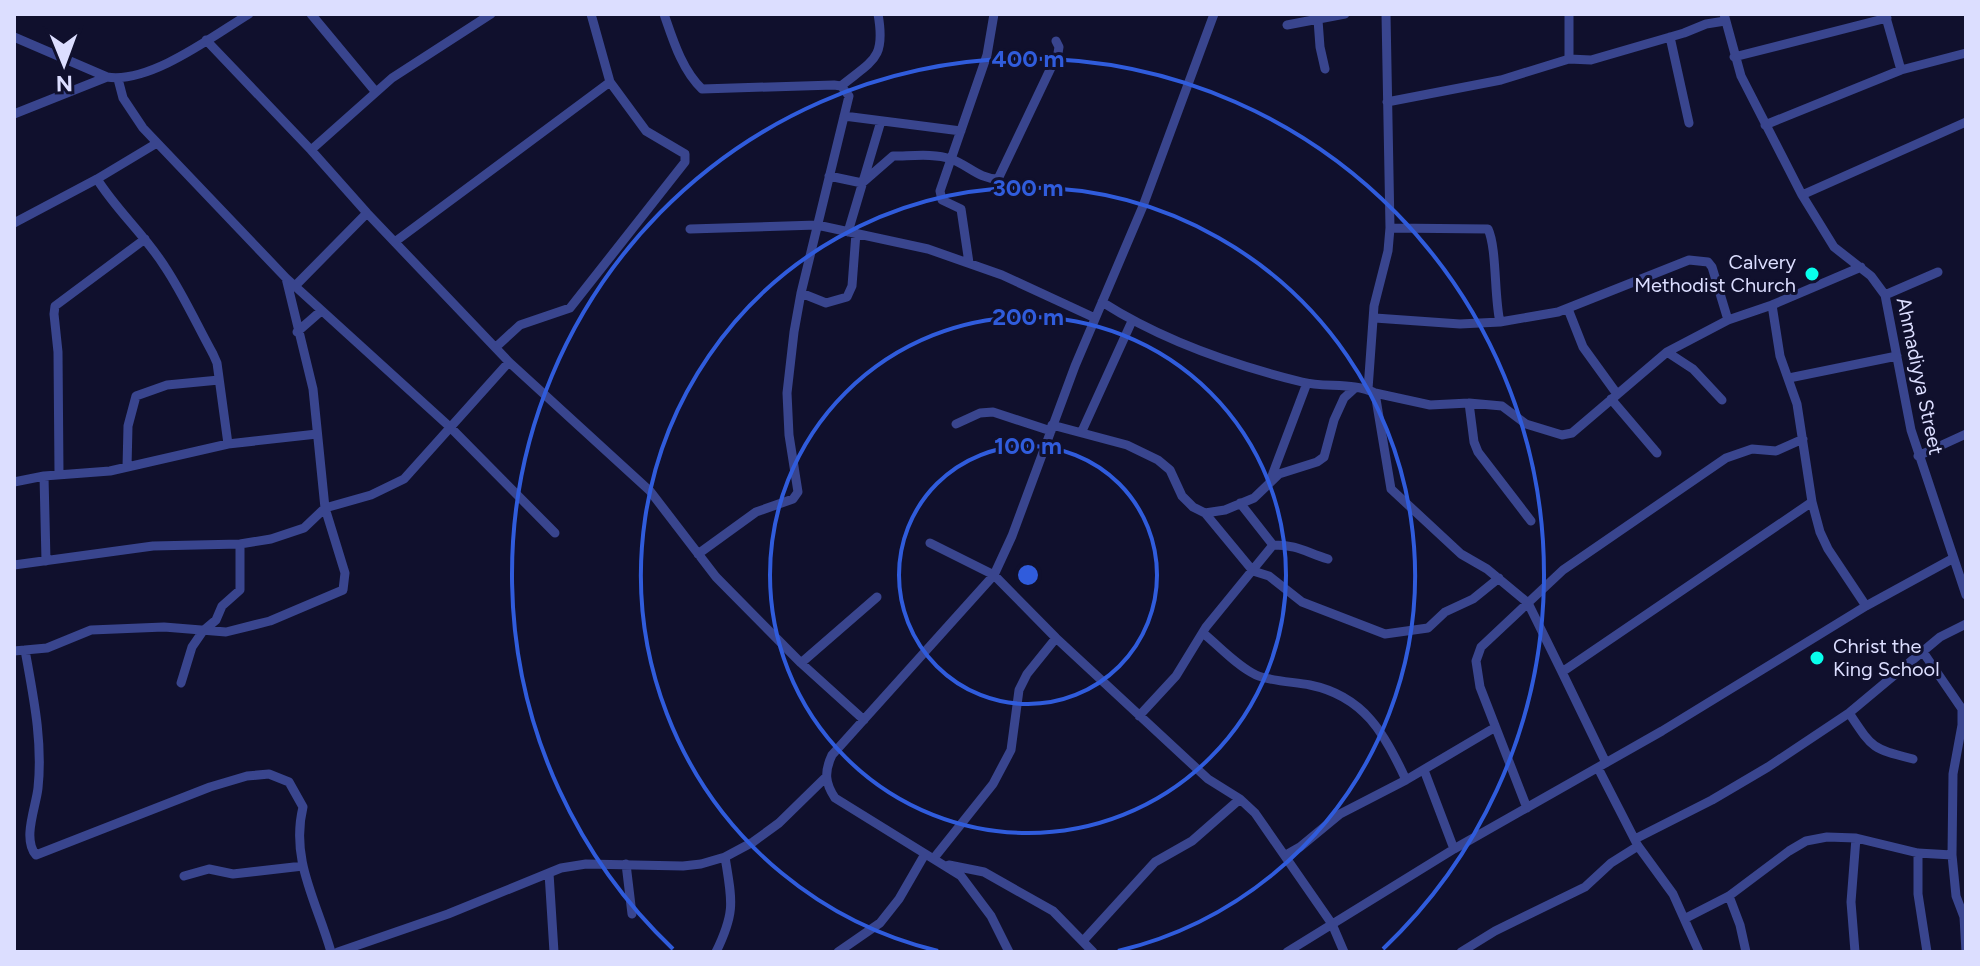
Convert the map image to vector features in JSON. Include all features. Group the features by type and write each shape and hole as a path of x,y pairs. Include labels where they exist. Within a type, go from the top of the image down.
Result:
{"street":[{"path":"14,37 118,79 139,75 249,14"},
{"path":"311,14 375,91"},
{"path":"311,150 375,91 432,50 491,14"},
{"path":"496,347 520,325 570,308 685,162 685,154 646,131 610,82 591,14"},
{"path":"664,14 692,80 702,89 841,86 877,57 881,44 878,14"},
{"path":"969,263 961,209 940,196 950,158 987,55 994,14"},
{"path":"1009,952 991,916 968,883 954,870 835,798 826,777 832,755 994,575 1012,536 1095,318 1143,206 1214,14"},
{"path":"1287,25 1345,14"},
{"path":"1386,14 1390,228 1388,251 1374,306 1371,391 1391,489 1461,554 1499,578 1528,603 1562,672 1636,842 1666,883 1686,918 1699,952"},
{"path":"1569,14 1569,59"},
{"path":"1734,57 1886,16 1901,70"},
{"path":"1387,102 1501,80 1569,59 1591,60 1724,18"},
{"name":"Ahmadiyya Street","path":"1724,18 1741,76 1802,195 1834,247 1861,267 1885,295 1907,416 1966,595"},
{"path":"1318,20 1325,69"},
{"path":"1670,37 1689,123"},
{"path":"206,40 509,362 650,491 716,577 801,663 864,720"},
{"path":"862,183 893,156 950,158 988,179 998,179 1058,53 1056,41"},
{"path":"1765,125 1901,70 1966,53"},
{"path":"14,114 107,77"},
{"path":"118,79 131,113 294,287 451,428 555,533"},
{"path":"396,241 610,82"},
{"path":"698,554 756,512 793,499 798,492 789,435 787,393 801,293 849,96 841,86"},
{"path":"844,116 961,131"},
{"path":"801,293 826,303 847,297 852,286 852,232 862,183 881,121"},
{"path":"1802,195 1965,125"},
{"path":"14,223 157,143"},
{"path":"829,176 862,183"},
{"path":"97,179 116,209 145,239 167,269 213,354 228,444"},
{"path":"294,287 367,213"},
{"path":"690,229 817,225 852,232 928,249 969,263 1095,318"},
{"path":"1390,228 1488,229 1492,239 1500,322"},
{"path":"59,474 55,306 145,239"},
{"path":"1375,318 1460,324 1500,322 1568,309 1689,260 1708,262 1712,267 1728,320"},
{"path":"1102,302 1132,321 1236,365 1307,383 1356,387 1430,405 1469,403 1502,406 1526,424 1562,435 1581,427 1667,352 1728,320 1861,267"},
{"path":"1885,295 1938,272"},
{"path":"14,651 47,648 91,630 164,627 226,632 258,625 343,590 345,573 325,508 313,389 286,278"},
{"path":"1772,305 1774,333 1797,404 1812,502 1828,549 1866,606"},
{"path":"1568,309 1583,347 1614,397 1657,453"},
{"path":"297,332 321,311"},
{"path":"1082,431 1132,321"},
{"path":"1667,352 1693,369 1722,400"},
{"path":"1789,378 1897,356"},
{"path":"14,565 153,546 240,544 271,539 304,528 325,508 371,495 395,484 414,470 509,362"},
{"path":"127,467 128,426 136,396 167,385 219,380"},
{"path":"1268,486 1307,383"},
{"path":"1205,513 1225,510 1254,498 1279,474 1324,457 1334,420 1344,398 1356,387"},
{"path":"1469,403 1478,452 1531,521"},
{"path":"956,424 980,413 993,412 1052,428 1082,431 1127,445 1158,460 1170,470 1182,496 1205,513 1253,571 1269,576 1302,602 1385,634 1428,628 1445,612 1473,599 1499,578"},
{"path":"14,482 127,467 228,444 317,434"},
{"path":"1918,456 1966,434"},
{"path":"1527,808 1480,687 1476,661 1481,647 1563,570 1726,458 1752,449 1776,451 1803,439"},
{"path":"44,476 46,561"},
{"path":"1562,672 1812,502"},
{"path":"1240,503 1273,545"},
{"path":"930,543 994,575 1056,638 1208,779 1240,799 1264,823 1286,855 1332,924 1344,952"},
{"path":"181,683 188,655 203,631 216,620 222,606 240,590 240,544"},
{"path":"1273,545 1296,545 1309,554 1328,559"},
{"path":"1139,716 1176,676 1203,633 1273,545"},
{"path":"1287,952 1454,849 1662,731 1866,606 1952,559"},
{"path":"801,663 877,597"},
{"path":"1461,952 1495,931 1585,887 1636,842 1734,787 1849,713 1940,637 1966,624"},
{"path":"1203,633 1253,674 1315,686 1341,695 1362,710 1381,731 1406,780"},
{"path":"838,952 880,923 993,784 1011,750 1019,690 1027,674 1056,638"},
{"path":"25,650 39,731 38,786 29,841 36,855 210,787 247,776 269,774 289,782 303,807 298,829 303,866 331,952"},
{"path":"1923,652 1962,709 1953,774 1952,855 1956,896 1964,917 1966,952"},
{"path":"1849,713 1878,750 1913,759"},
{"path":"1286,855 1340,814 1424,770 1494,728"},
{"path":"1424,770 1454,849"},
{"path":"338,952 356,950 549,873 586,864 683,866 725,857 779,823 826,777"},
{"path":"1083,941 1155,862 1192,841 1240,799"},
{"path":"1686,918 1729,896 1806,841 1827,837 1856,838 1918,853 1952,855"},
{"path":"1855,952 1851,902 1856,838"},
{"path":"1918,853 1918,894 1927,952"},
{"path":"716,952 731,912 732,893 725,857"},
{"path":"933,859 984,872 1053,911 1093,952"},
{"path":"626,864 632,914"},
{"path":"184,876 209,869 233,874 303,866"},
{"path":"549,873 554,952"},
{"path":"1729,896 1746,952"}],"place":[{"name":"Calvery Methodist Church","path":"1812,274"},
{"name":"Christ the King School","path":"1817,658"}]}
